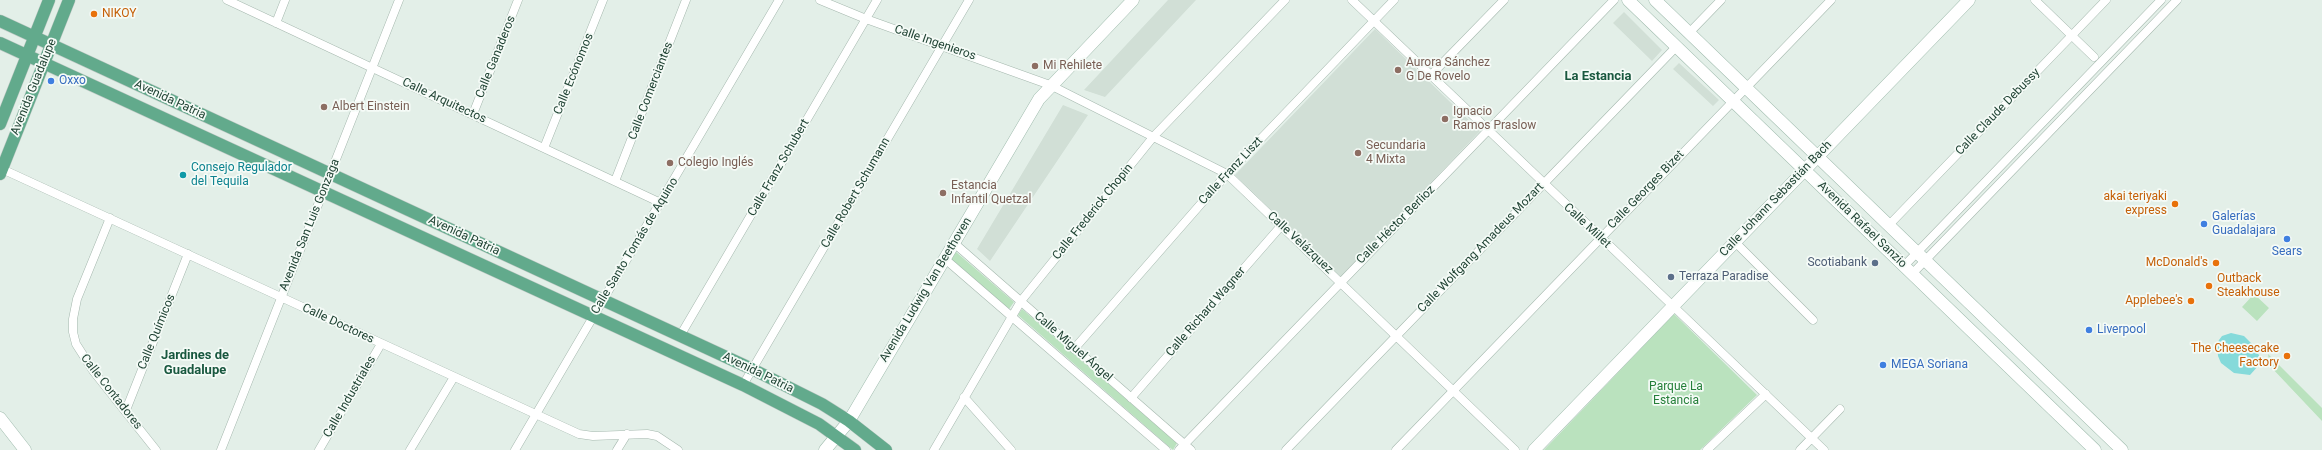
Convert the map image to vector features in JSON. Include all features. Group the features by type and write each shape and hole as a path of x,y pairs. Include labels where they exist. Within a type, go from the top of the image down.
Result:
{"main road":[{"name":"Avenida Guadalupe","path":"0,124 49,0"},
{"name":"Avenida Guadalupe","path":"1,171 69,0"},
{"name":"Avenida Ludwig Van Beethoven","path":"825,450 849,421 1040,99 1050,85 1133,0"},
{"name":"Avenida Rafael Sanzio","path":"1628,0 2095,450"},
{"name":"Avenida Rafael Sanzio","path":"1655,0 1890,224 2122,450"},
{"name":"Calle Johann Sebastián Bach","path":"1534,450 1969,0"},
{"name":"Avenida Patria","path":"0,21 752,369 822,404 849,421 886,450"},
{"name":"Avenida Patria","path":"0,43 743,385 806,418 837,436 855,450"},
{"path":"0,418 25,450"}],"street":[{"name":"Calle Arquitectos","path":"227,0 661,203"},
{"path":"276,23 285,0"},
{"name":"Avenida San Luis Gonzaga","path":"221,450 400,0"},
{"name":"Calle Ganaderos","path":"473,114 518,0"},
{"name":"Calle Ecónomos","path":"544,148 603,0"},
{"name":"Calle Comerciantes","path":"616,182 686,0"},
{"name":"Calle Santo Tomás de Aquino","path":"515,450 779,0"},
{"name":"Calle Ingenieros","path":"820,0 866,19 1050,85"},
{"name":"Calle Franz Schubert","path":"680,336 877,0"},
{"name":"Calle Robert Schumann","path":"743,385 969,0"},
{"name":"Calle Frederick Chopin","path":"934,450 1021,301 1154,136 1285,0"},
{"name":"Calle Millet","path":"1352,0 1487,131 1824,450"},
{"name":"Calle Franz Liszt","path":"1074,349 1227,174 1394,0"},
{"path":"1430,76 1504,0"},
{"name":"Calle Héctor Berlioz","path":"1181,447 1340,281 1614,0"},
{"path":"1690,33 1721,0"},
{"name":"Calle Georges Bizet","path":"1396,450 1831,0"},
{"path":"2035,0 2094,57"},
{"name":"Calle Claude Debussy","path":"1890,224 2106,0"},
{"path":"1922,256 1956,214 2161,0"},
{"path":"1908,270 1962,221 2177,0"},
{"name":"Calle Wolfgang Amadeus Mozart","path":"1286,450 1676,46"},
{"name":"Calle Velázquez","path":"1050,85 1227,174 1515,450"},
{"name":"Calle Doctores","path":"1,171 110,218 579,434 592,436 647,434 657,436 678,450"},
{"path":"1956,214 1962,221"},
{"name":"Calle Contadores","path":"110,218 77,299 73,319 73,332 76,344 81,353 156,450"},
{"name":"Calle Richard Wagner","path":"1131,398 1281,226"},
{"path":"1735,242 1813,320"},
{"name":"Calle Miguel Ángel","path":"954,243 1131,398 1181,447 1191,450"},
{"name":"Calle Químicos","path":"126,410 188,254"},
{"name":"Calle Miguel Ángel","path":"945,259 1166,450"},
{"name":"Calle Industriales","path":"319,450 381,344"},
{"path":"410,450 454,377"},
{"path":"1707,450 1766,394"},
{"path":"964,397 1011,450"},
{"path":"1800,450 1840,409"},
{"path":"617,450 627,434"}],"shaded area":[{"path":"1168,0 1196,0 1105,97 1084,90"},
{"path":"1624,12 1662,50 1652,61 1613,23"},
{"name":"Secundaria 4 Mixta","path":"1375,29 1480,131 1341,277 1235,175"},
{"path":"1679,63 1719,100 1713,106 1673,69"},
{"path":"1063,105 1088,115 990,261 977,249"}],"green space":[{"path":"956,252 1014,302 1009,309 951,260"},
{"path":"2254,294 2269,308 2257,321 2242,307"},
{"path":"1022,309 1177,443 1173,450 1018,315"},
{"name":"Parque La Estancia","path":"1674,314 1757,395 1700,450 1544,450"},
{"path":"2268,354 2322,408 2322,421 2270,366"}],"water":[{"path":"2231,333 2244,336 2256,348 2260,358 2259,365 2250,375 2234,373 2221,363 2218,356 2217,345 2222,336"}],"place":[{"name":"NIKOY","path":"94,14"},
{"name":"Mi Rehilete","path":"1035,66"},
{"name":"Aurora Sánchez G De Rovelo","path":"1398,70"},
{"name":"Oxxo","path":"51,81"},
{"name":"Albert Einstein","path":"324,107"},
{"name":"Ignacio Ramos Praslow","path":"1445,119"},
{"name":"Secundaria 4 Mixta","path":"1358,153"},
{"name":"Colegio Inglés","path":"670,163"},
{"name":"Consejo Regulador del Tequila","path":"183,175"},
{"name":"Estancia Infantil Quetzal","path":"943,193"},
{"name":"akai teriyaki express","path":"2175,204"},
{"name":"Galerías Guadalajara","path":"2204,224"},
{"name":"Sears","path":"2287,239"},
{"name":"Scotiabank","path":"1875,263"},
{"name":"McDonald's","path":"2216,263"},
{"name":"Terraza Paradise","path":"1671,277"},
{"name":"Outback Steakhouse","path":"2209,286"},
{"name":"Applebee's","path":"2191,301"},
{"name":"Liverpool","path":"2089,330"},
{"name":"The Cheesecake Factory","path":"2287,356"},
{"name":"MEGA Soriana","path":"1883,365"}],"district":[{"name":"La Estancia","path":"1598,77"},
{"name":"Jardines de Guadalupe","path":"195,364"}]}
